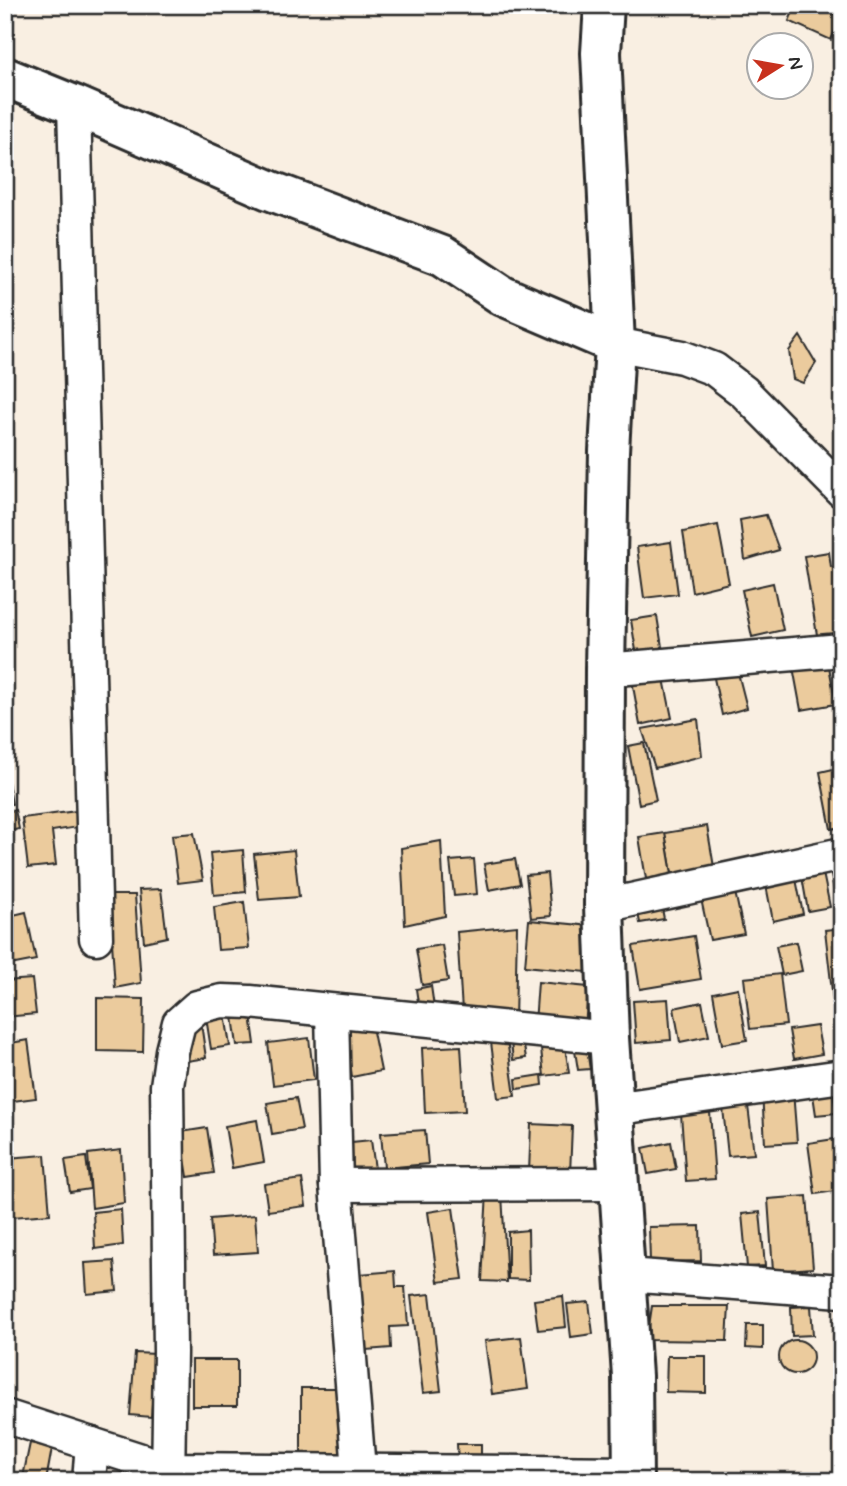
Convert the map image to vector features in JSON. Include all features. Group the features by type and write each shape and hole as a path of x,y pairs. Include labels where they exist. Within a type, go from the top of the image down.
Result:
{"main road":[{"path":"604,5 601,53 615,344 609,451 604,906 613,1109 632,1376 633,1477"},
{"path":"5,77 269,190 443,256 503,296 615,344"}],"street":[{"path":"74,105 96,938"},
{"path":"615,344 682,356 714,369 744,392 842,491"},
{"path":"605,670 842,650"},
{"path":"604,906 842,854"},
{"path":"169,1475 167,1086 179,1023 197,1007 222,1000 609,1038"},
{"path":"332,1011 336,1185 359,1471"},
{"path":"613,1109 842,1076"},
{"path":"336,1185 618,1184"},
{"path":"626,1275 842,1291"},
{"path":"5,1416 92,1444 169,1475 359,1471 633,1477"},
{"path":"89,1481 92,1444"}],"building":[{"path":"796,5 815,5 841,17 831,40 789,21"},
{"path":"800,336 816,363 803,383 793,379 789,351"},
{"path":"766,515 779,550 745,560 740,520"},
{"path":"718,525 729,583 692,592 683,532"},
{"path":"671,542 678,594 644,598 637,547"},
{"path":"829,552 831,567 840,566 842,574 842,637 818,641 804,556"},
{"path":"773,583 783,630 752,637 742,590"},
{"path":"657,616 663,653 637,657 631,620"},
{"path":"828,661 836,704 801,710 793,667"},
{"path":"736,665 747,708 722,715 712,669"},
{"path":"662,669 672,718 640,725 631,675"},
{"path":"698,719 702,756 655,768 642,729"},
{"path":"644,743 656,800 639,804 628,746"},
{"path":"5,765 12,804 5,805"},
{"path":"842,767 842,827 831,829 820,772"},
{"path":"15,810 19,829 5,832 5,812"},
{"path":"77,811 78,827 52,831 56,865 28,868 22,818"},
{"path":"707,826 714,867 672,874 665,833"},
{"path":"194,833 203,880 178,883 172,835"},
{"path":"665,833 672,874 646,879 639,837"},
{"path":"441,841 445,916 405,925 401,848"},
{"path":"243,850 246,892 214,895 210,853"},
{"path":"294,850 299,897 259,900 254,854"},
{"path":"842,858 842,905 837,905 828,860"},
{"path":"474,859 477,894 454,896 450,861"},
{"path":"515,859 520,884 489,890 484,864"},
{"path":"794,869 803,914 773,921 764,875"},
{"path":"547,873 551,916 531,918 526,875"},
{"path":"823,873 830,907 808,911 802,877"},
{"path":"161,889 167,937 144,942 139,890"},
{"path":"735,892 744,934 710,940 701,899"},
{"path":"109,895 135,895 141,983 115,988"},
{"path":"244,902 249,948 218,950 214,907"},
{"path":"661,903 664,919 640,923 637,908"},
{"path":"26,912 36,960 5,966 5,917"},
{"path":"529,920 591,926 587,972 525,966"},
{"path":"517,926 515,1022 462,1011 457,932"},
{"path":"842,928 842,999 833,1000 825,930"},
{"path":"694,936 701,979 640,989 633,946"},
{"path":"796,942 802,971 782,975 776,946"},
{"path":"442,945 448,981 422,985 416,949"},
{"path":"780,974 786,1025 750,1029 744,978"},
{"path":"32,979 36,1014 5,1017 5,981"},
{"path":"538,982 588,987 585,1028 535,1023"},
{"path":"431,986 434,1007 419,1009 416,989"},
{"path":"738,988 747,1040 722,1044 713,993"},
{"path":"97,998 144,999 143,1052 97,1051"},
{"path":"668,999 671,1040 636,1043 633,1001"},
{"path":"702,1002 709,1036 680,1042 674,1008"},
{"path":"224,1008 230,1046 211,1049 205,1011"},
{"path":"251,1015 255,1044 237,1045 233,1017"},
{"path":"200,1016 206,1058 187,1061 183,1028"},
{"path":"371,1022 381,1071 352,1077 345,1023"},
{"path":"817,1026 822,1054 794,1059 789,1030"},
{"path":"506,1032 515,1096 498,1098 490,1034"},
{"path":"309,1038 314,1080 273,1085 268,1043"},
{"path":"28,1040 36,1098 5,1102 5,1044"},
{"path":"523,1040 526,1058 513,1060 511,1042"},
{"path":"461,1046 465,1111 425,1113 422,1048"},
{"path":"565,1046 569,1073 544,1076 541,1049"},
{"path":"587,1050 590,1069 578,1070 575,1051"},
{"path":"542,1075 543,1085 517,1089 516,1079"},
{"path":"793,1091 797,1142 765,1144 762,1092"},
{"path":"833,1092 836,1113 816,1115 813,1095"},
{"path":"296,1098 302,1129 272,1134 267,1103"},
{"path":"709,1099 715,1179 686,1181 680,1101"},
{"path":"748,1106 754,1154 728,1156 723,1108"},
{"path":"257,1120 264,1162 232,1168 225,1126"},
{"path":"531,1124 572,1126 570,1174 529,1172"},
{"path":"207,1128 214,1173 188,1177 181,1132"},
{"path":"425,1130 428,1164 384,1168 381,1133"},
{"path":"841,1138 842,1190 815,1194 808,1143"},
{"path":"371,1140 375,1169 345,1172 342,1143"},
{"path":"671,1142 676,1169 648,1174 643,1148"},
{"path":"121,1150 124,1203 92,1208 88,1154"},
{"path":"45,1155 50,1214 12,1217 7,1158"},
{"path":"86,1157 90,1189 70,1192 65,1160"},
{"path":"302,1179 306,1206 268,1211 264,1184"},
{"path":"487,1192 502,1194 507,1282 482,1281"},
{"path":"807,1196 813,1268 773,1271 768,1199"},
{"path":"453,1208 463,1279 438,1282 428,1212"},
{"path":"121,1209 123,1245 95,1249 93,1212"},
{"path":"760,1212 765,1266 747,1267 742,1214"},
{"path":"255,1215 258,1252 213,1255 210,1219"},
{"path":"700,1226 701,1261 650,1262 649,1227"},
{"path":"528,1230 529,1280 508,1279 508,1232"},
{"path":"114,1261 117,1291 87,1294 85,1263"},
{"path":"395,1271 396,1287 405,1287 408,1326 390,1327 391,1348 366,1350 360,1274"},
{"path":"430,1294 441,1391 423,1393 411,1296"},
{"path":"563,1296 566,1327 538,1330 534,1300"},
{"path":"589,1302 593,1334 571,1337 567,1304"},
{"path":"652,1306 729,1306 727,1341 647,1340"},
{"path":"811,1306 813,1335 792,1336 791,1307"},
{"path":"747,1325 763,1325 763,1349 746,1348"},
{"path":"521,1337 528,1389 492,1394 485,1341"},
{"path":"796,1340 808,1345 813,1357 808,1369 796,1374 784,1369 779,1357 784,1345"},
{"path":"135,1353 156,1354 151,1417 130,1415"},
{"path":"667,1356 706,1356 706,1393 666,1392"},
{"path":"192,1360 237,1360 237,1406 192,1406"},
{"path":"301,1388 348,1388 349,1462 301,1462"},
{"path":"30,1443 52,1448 46,1481 23,1477"},
{"path":"457,1444 481,1444 481,1461 458,1462"}]}
